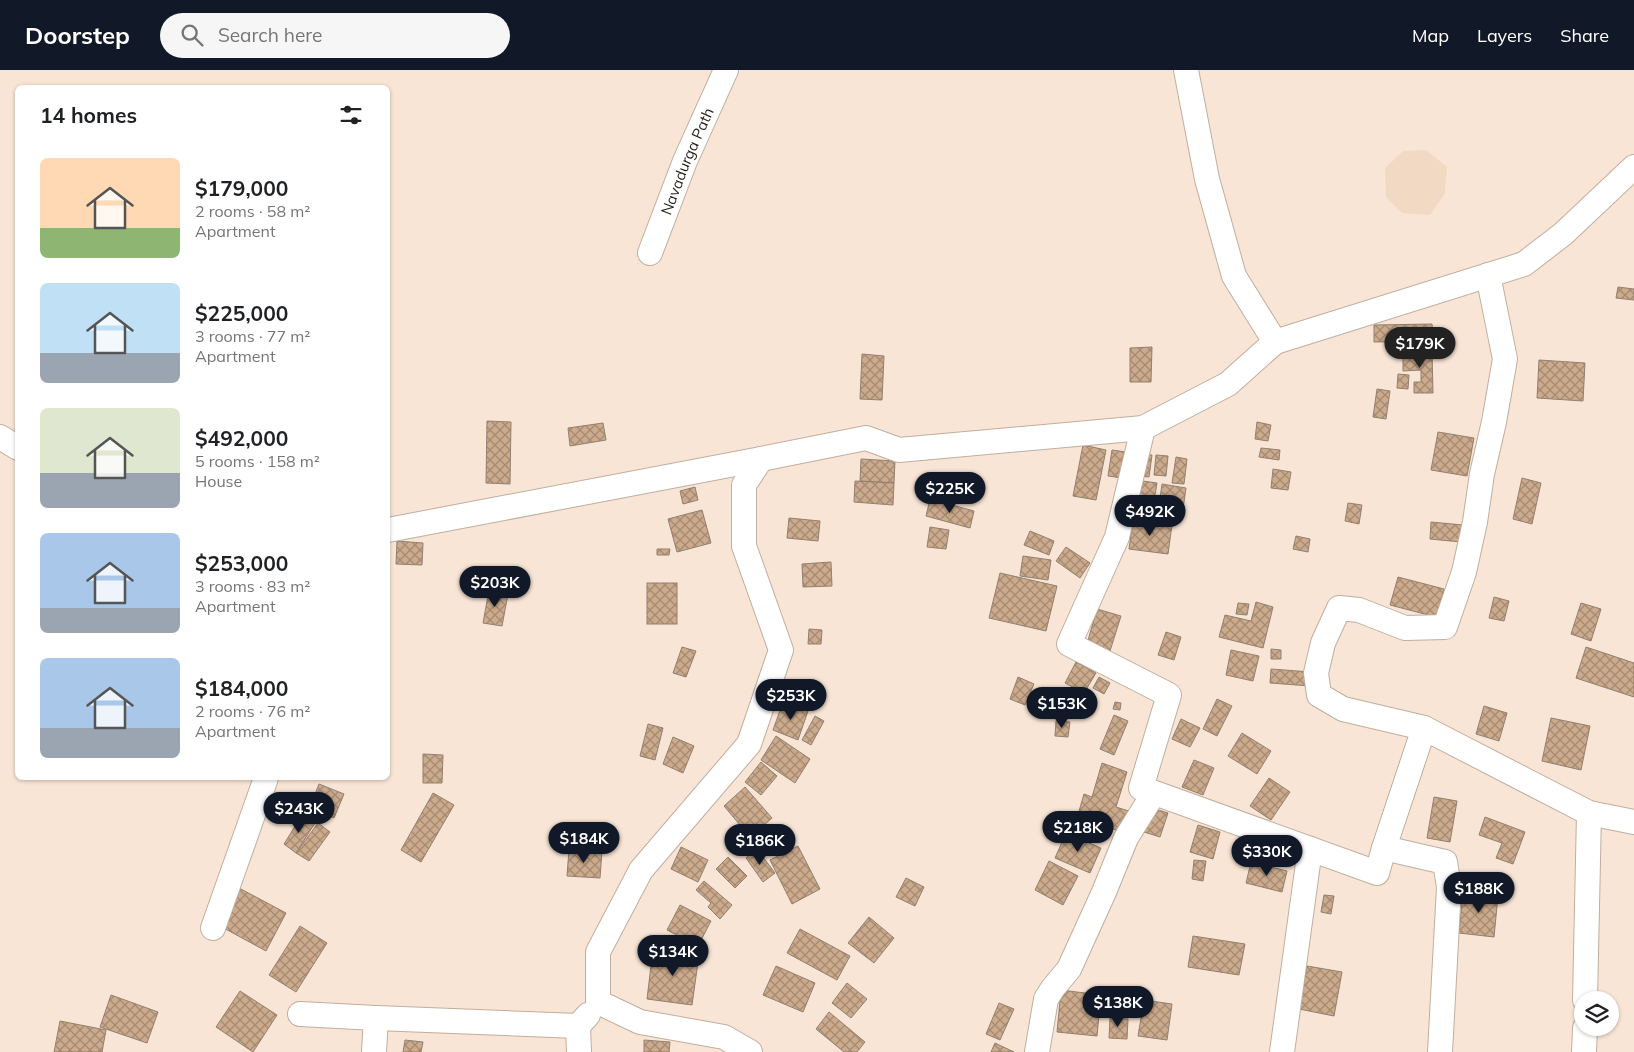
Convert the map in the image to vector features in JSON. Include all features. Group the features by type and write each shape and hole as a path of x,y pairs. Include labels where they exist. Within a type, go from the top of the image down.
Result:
{"street":[{"name":"Navadurga Path","path":"650,253 685,161 726,70"},
{"path":"1186,70 1207,179 1234,276 1275,342"},
{"path":"390,530 866,438 899,450 1143,428 1228,384 1275,342 1524,264 1563,234 1634,166"},
{"path":"1488,275 1505,359 1464,572 1445,627 1405,628 1359,610 1339,608 1323,643 1316,674 1319,695 1343,709 1424,728 1590,813 1634,822"},
{"path":"1143,428 1117,537 1069,644 1169,695 1141,788 1377,873 1424,728"},
{"path":"0,437 15,446"},
{"path":"578,1052 578,1026 598,1002 598,952 641,870 749,744 782,650 744,546 744,485 761,459"},
{"path":"213,928 265,780"},
{"path":"1038,1052 1046,999 1069,969 1126,838 1154,793"},
{"path":"1585,991 1590,813"},
{"path":"1384,848 1445,862 1449,887 1440,1052"},
{"path":"1282,1052 1310,849"},
{"path":"598,1002 640,1022 724,1037 750,1052"},
{"path":"300,1014 578,1026"},
{"path":"374,1052 376,1018"},
{"path":"1584,1036 1584,1052"}],"shaded area":[{"path":"1426,150 1447,167 1445,193 1430,215 1402,213 1386,197 1385,168 1403,151"}],"building":[{"path":"1618,287 1634,289 1634,300 1616,298"},
{"path":"1432,324 1433,341 1374,342 1374,325"},
{"path":"1152,347 1151,382 1130,382 1130,348"},
{"path":"1432,350 1433,393 1414,393 1414,382 1421,382 1421,370 1403,371 1403,351"},
{"path":"862,354 884,356 882,400 860,399"},
{"path":"1539,360 1585,363 1583,401 1537,398"},
{"path":"1398,374 1409,375 1408,389 1397,388"},
{"path":"1377,389 1390,391 1386,419 1373,417"},
{"path":"487,421 511,422 510,484 486,483"},
{"path":"1257,422 1271,425 1268,441 1255,439"},
{"path":"603,423 606,440 570,446 568,428"},
{"path":"1438,432 1474,438 1467,476 1431,470"},
{"path":"1083,445 1106,450 1096,500 1073,496"},
{"path":"1261,448 1280,450 1279,460 1259,457"},
{"path":"1112,450 1126,452 1122,478 1108,476"},
{"path":"1143,454 1152,455 1149,477 1140,476"},
{"path":"1156,455 1168,456 1166,476 1154,475"},
{"path":"1176,457 1187,459 1184,484 1172,483"},
{"path":"861,459 895,461 894,483 860,481"},
{"path":"1273,469 1291,472 1288,490 1271,488"},
{"path":"1522,478 1541,483 1532,524 1513,519"},
{"path":"1136,480 1157,483 1152,514 1132,511"},
{"path":"855,481 894,483 893,505 854,502"},
{"path":"1162,484 1186,488 1182,516 1158,513"},
{"path":"695,487 698,500 683,504 680,491"},
{"path":"930,499 974,511 970,528 926,516"},
{"path":"1348,503 1362,505 1359,524 1345,521"},
{"path":"702,510 711,543 677,552 668,519"},
{"path":"789,518 820,521 818,541 787,538"},
{"path":"1133,519 1172,525 1168,554 1129,549"},
{"path":"1431,522 1463,525 1461,542 1430,539"},
{"path":"930,527 949,530 946,549 927,547"},
{"path":"1030,531 1054,541 1049,555 1024,545"},
{"path":"1296,536 1310,539 1308,552 1293,549"},
{"path":"397,541 423,543 422,565 396,564"},
{"path":"1066,547 1090,563 1080,578 1056,561"},
{"path":"657,549 670,549 669,555 657,555"},
{"path":"1023,556 1051,560 1048,580 1020,576"},
{"path":"831,562 832,586 803,587 802,564"},
{"path":"474,567 493,568 493,581 472,579"},
{"path":"1000,573 1057,586 1046,631 989,618"},
{"path":"1398,577 1444,589 1436,617 1390,605"},
{"path":"647,583 677,583 677,624 647,624"},
{"path":"489,590 508,594 502,626 483,623"},
{"path":"1494,597 1509,601 1504,621 1489,618"},
{"path":"1256,602 1273,607 1263,648 1219,637 1225,615 1251,621"},
{"path":"1238,603 1249,604 1247,615 1236,614"},
{"path":"1581,603 1601,609 1591,641 1571,634"},
{"path":"1097,609 1121,616 1110,651 1087,644"},
{"path":"809,629 822,630 821,644 808,644"},
{"path":"1166,632 1181,637 1174,660 1158,655"},
{"path":"682,647 696,651 686,677 673,673"},
{"path":"1586,647 1634,663 1634,697 1576,678"},
{"path":"1271,649 1281,650 1281,659 1271,659"},
{"path":"1231,650 1259,656 1253,681 1226,675"},
{"path":"1076,662 1096,673 1084,693 1065,683"},
{"path":"1271,669 1311,672 1310,686 1270,683"},
{"path":"1018,677 1034,684 1025,705 1010,699"},
{"path":"1099,677 1110,683 1104,694 1093,688"},
{"path":"1217,699 1232,706 1217,736 1203,729"},
{"path":"783,702 808,711 798,740 773,730"},
{"path":"1115,702 1121,703 1120,710 1113,709"},
{"path":"1484,706 1507,713 1499,741 1476,734"},
{"path":"1114,715 1128,721 1114,755 1100,749"},
{"path":"815,716 824,721 811,745 802,740"},
{"path":"1551,718 1590,726 1581,770 1542,761"},
{"path":"1181,719 1200,728 1190,747 1172,739"},
{"path":"1056,721 1070,722 1068,737 1055,736"},
{"path":"648,724 663,728 655,760 640,756"},
{"path":"1242,733 1271,751 1257,774 1228,756"},
{"path":"776,736 810,759 795,783 761,760"},
{"path":"673,737 694,746 683,773 663,764"},
{"path":"423,754 443,755 442,783 423,783"},
{"path":"1194,760 1214,768 1203,795 1182,787"},
{"path":"761,762 777,776 761,795 745,782"},
{"path":"1102,763 1127,772 1116,807 1132,812 1126,833 1077,818 1084,794 1092,797"},
{"path":"1269,778 1290,792 1271,820 1250,806"},
{"path":"319,784 344,794 334,818 310,807"},
{"path":"745,787 772,818 750,837 724,806"},
{"path":"433,793 454,805 421,862 401,850"},
{"path":"1434,797 1457,801 1450,842 1427,838"},
{"path":"1152,808 1168,813 1160,837 1144,832"},
{"path":"302,815 315,823 296,853 284,844"},
{"path":"1485,817 1525,832 1513,864 1496,858 1502,843 1479,835"},
{"path":"318,823 330,832 309,861 296,853"},
{"path":"1198,825 1220,832 1213,859 1190,852"},
{"path":"1066,833 1101,848 1090,873 1055,858"},
{"path":"798,846 820,889 792,904 770,860"},
{"path":"681,847 708,860 698,882 671,869"},
{"path":"569,849 602,851 600,878 567,876"},
{"path":"757,849 775,873 763,882 746,858"},
{"path":"728,857 740,869 728,881 716,869"},
{"path":"1194,860 1206,861 1203,881 1192,879"},
{"path":"1049,861 1078,876 1063,905 1035,890"},
{"path":"1251,862 1287,871 1282,892 1246,883"},
{"path":"740,869 747,876 735,888 728,881"},
{"path":"906,878 924,887 915,906 896,897"},
{"path":"704,881 732,905 720,919 708,907 711,903 696,890"},
{"path":"239,888 286,913 266,951 220,926"},
{"path":"1463,892 1498,896 1494,937 1459,933"},
{"path":"1324,895 1334,896 1331,914 1321,912"},
{"path":"680,905 711,921 698,946 667,930"},
{"path":"869,917 894,938 874,963 848,943"},
{"path":"300,926 327,943 296,992 269,975"},
{"path":"800,929 850,956 837,980 787,953"},
{"path":"1193,936 1245,944 1239,975 1188,967"},
{"path":"653,949 699,955 692,1005 647,999"},
{"path":"776,966 815,983 803,1012 763,995"},
{"path":"1307,966 1342,972 1334,1016 1299,1009"},
{"path":"847,983 867,999 851,1018 832,1003"},
{"path":"1061,990 1101,995 1097,1036 1057,1032"},
{"path":"240,991 277,1015 253,1052 216,1027"},
{"path":"111,995 158,1012 147,1043 100,1027"},
{"path":"1144,1000 1172,1004 1167,1040 1138,1036"},
{"path":"999,1003 1014,1009 1000,1040 986,1034"},
{"path":"829,1012 865,1042 857,1052 844,1052 816,1029"},
{"path":"1110,1018 1128,1019 1127,1039 1109,1038"},
{"path":"60,1021 106,1030 102,1052 54,1052"},
{"path":"405,1040 423,1042 421,1052 403,1052"},
{"path":"644,1040 670,1042 669,1052 644,1052"},
{"path":"995,1043 1014,1052 991,1052"}]}
